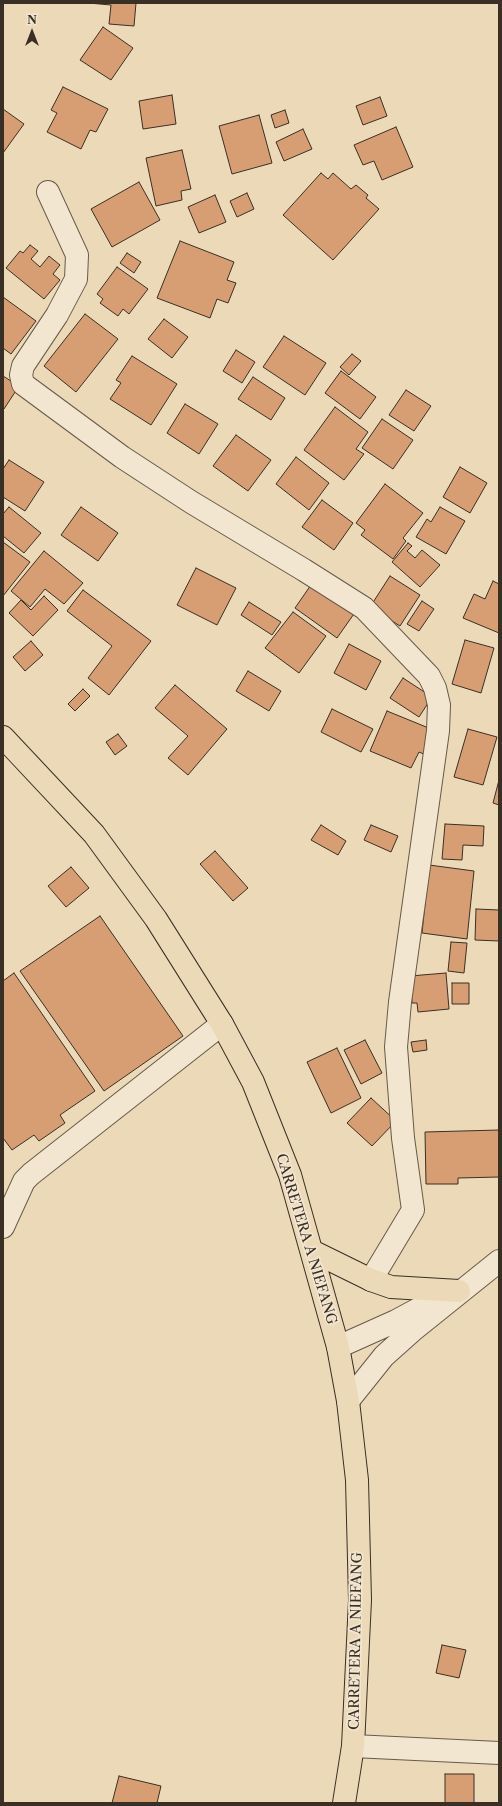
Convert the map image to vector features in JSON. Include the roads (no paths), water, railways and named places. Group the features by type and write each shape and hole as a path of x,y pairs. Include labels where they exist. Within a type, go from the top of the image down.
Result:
{"main road":[{"name":"CARRETERA A NIEFANG","path":"3,737 94,834 156,919 222,1024 256,1089 290,1175 338,1347 348,1401 356,1480 360,1600 353,1746 344,1803"},
{"path":"312,1251 370,1280 391,1287 464,1288"}],"street":[{"path":"48,192 77,255 76,279 57,315 22,366 22,384 122,457 191,502 364,608 429,676 435,688 439,705 438,732 400,1002 396,1047 403,1138 413,1210 370,1280"},
{"path":"3,1227 24,1181 31,1174 222,1024"},
{"path":"348,1401 384,1356 464,1288 499,1261"},
{"path":"338,1347 464,1288"},
{"path":"353,1746 499,1753"}]}
